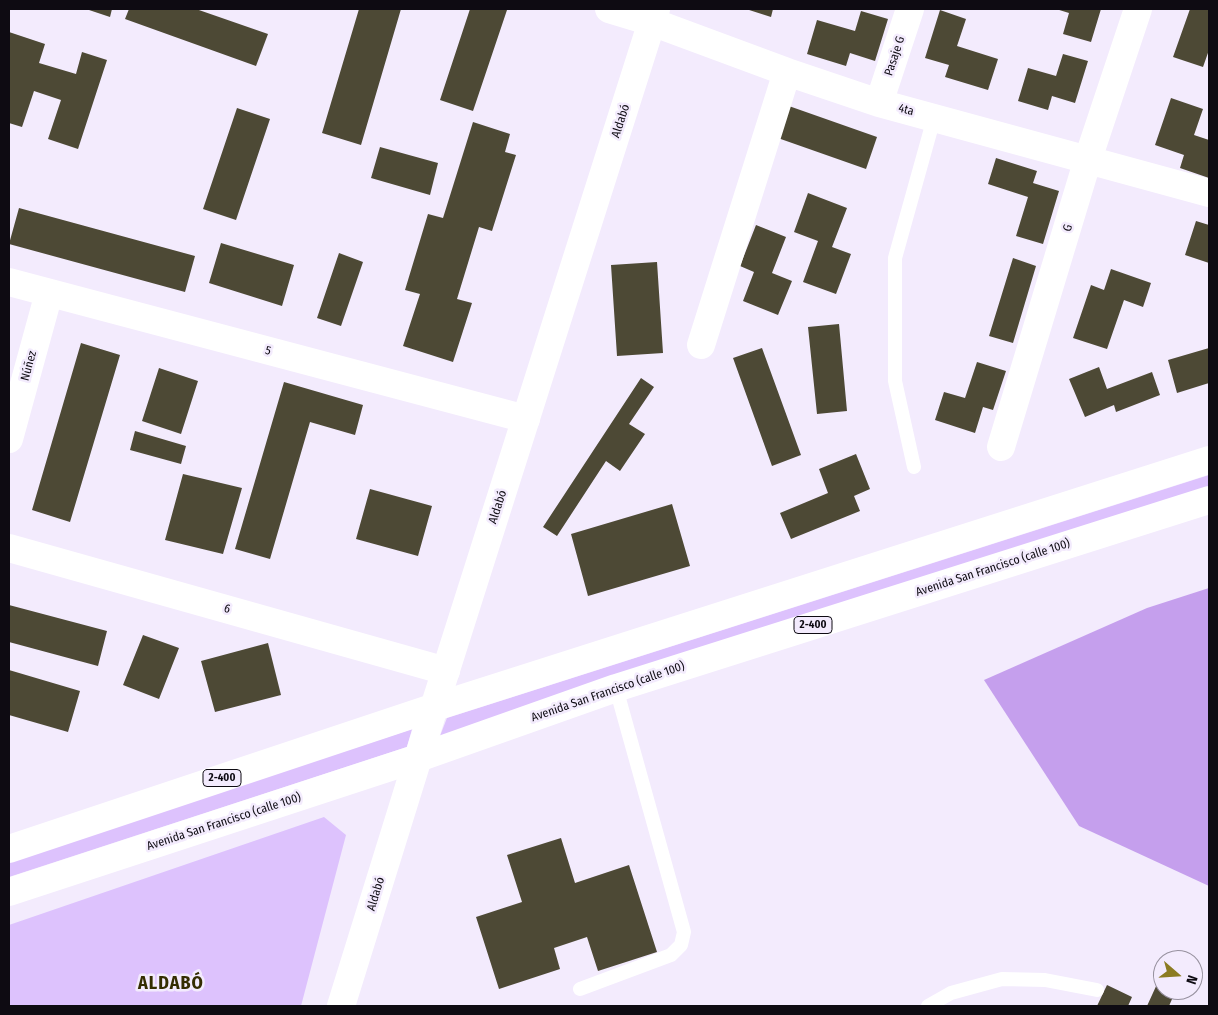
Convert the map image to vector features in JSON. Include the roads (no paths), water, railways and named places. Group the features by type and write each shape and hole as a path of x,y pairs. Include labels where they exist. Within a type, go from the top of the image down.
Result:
{"main road":[{"name":"4ta","path":"609,9 654,15 787,72 879,103 1209,193"},
{"name":"Pasaje G","path":"879,103 910,9"},
{"name":"G","path":"1001,447 1088,159 1138,9"},
{"name":"Aldabó","path":"341,1006 654,15"},
{"path":"701,345 787,72"},
{"name":"5","path":"9,282 526,419"},
{"name":"Núñez","path":"9,439 49,293"},
{"name":"2-400","path":"9,849 435,707 1209,460"},
{"name":"Avenida San Francisco (calle 100)","path":"9,892 418,758 616,688 1209,500"},
{"name":"6","path":"9,548 446,671"}],"lane":[{"path":"914,467 896,381 895,258 934,118"},
{"path":"580,989 671,955 681,945 684,932 616,688"},
{"path":"928,1006 951,993 1002,979 1046,980 1097,990"}],"district":[{"name":"ALDABÓ","path":"171,984"}]}
